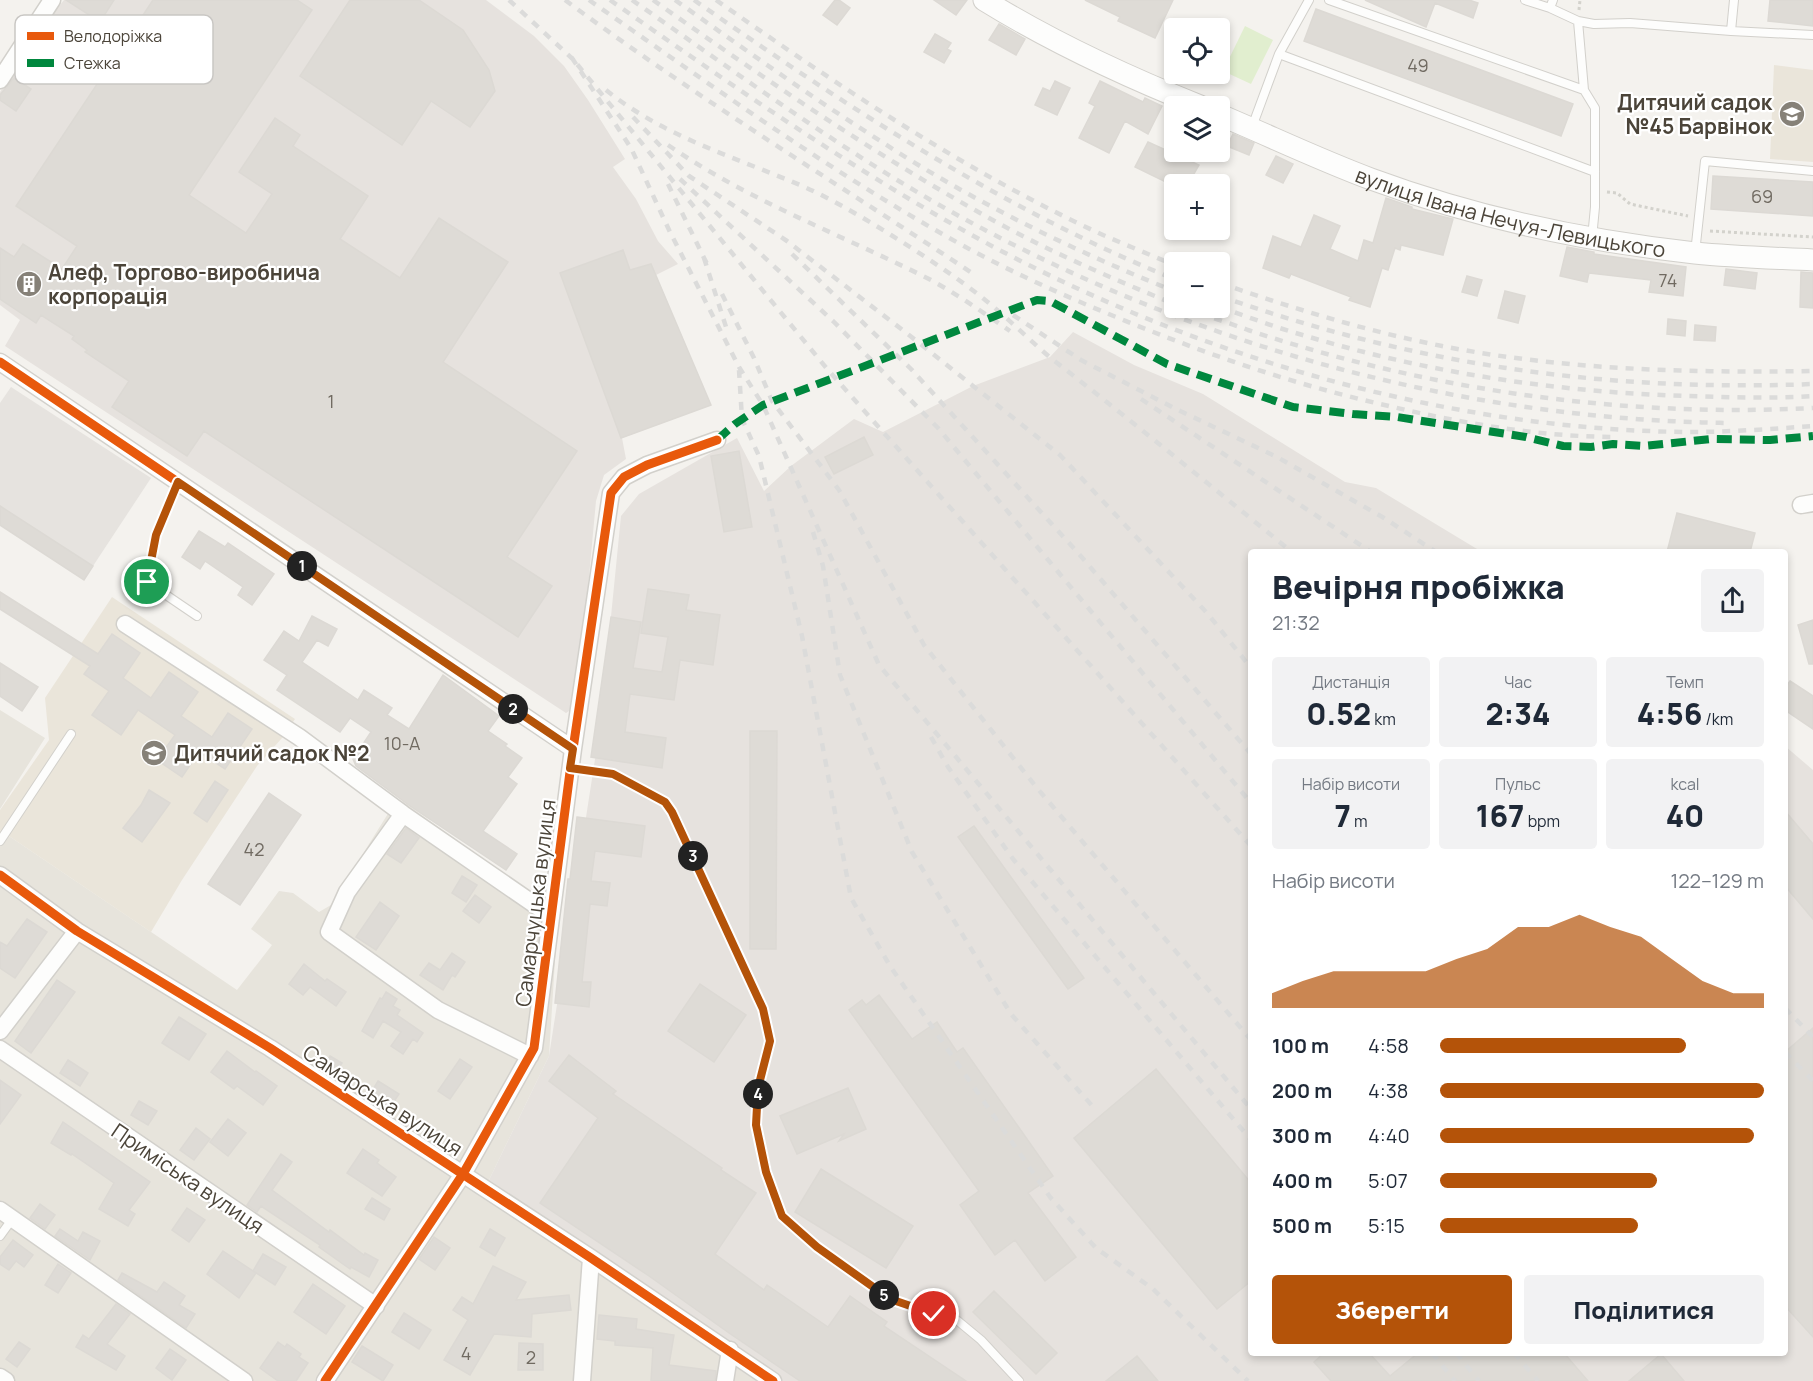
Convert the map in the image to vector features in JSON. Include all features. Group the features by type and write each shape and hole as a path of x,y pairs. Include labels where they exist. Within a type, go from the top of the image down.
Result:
{"street":[{"path":"42,15 52,0"},
{"path":"984,0 1038,32 1086,56 1177,96"},
{"path":"0,80 15,57"},
{"name":"вулиця Івана Нечуя-Левицького","path":"1230,119 1370,179 1451,205 1524,224 1592,238 1695,253 1813,260"},
{"path":"0,362 573,749"},
{"name":"Самарчуцька вулиця","path":"325,1381 463,1174 534,1048 570,768 611,493 624,477 647,465 717,440"},
{"path":"124,624 299,737 403,814 551,916"},
{"path":"403,814 347,892 329,932 438,1010 530,1056"},
{"name":"Самарська вулиця","path":"0,875 76,931 270,1048 730,1350 773,1381"},
{"path":"0,1031 76,931"},
{"name":"Приміська вулиця","path":"0,1049 376,1306"},
{"path":"6,1214 244,1381"},
{"path":"582,1381 591,1258"},
{"path":"725,1381 730,1350"},
{"path":"0,1377 6,1381"}],"lane":[{"path":"1251,128 1279,54 1309,0"},
{"path":"1329,0 1584,90"},
{"path":"1525,0 1552,4 1578,21 1594,24 1630,23 1813,35"},
{"path":"1731,30 1734,0"},
{"path":"1578,21 1584,90 1595,108 1595,207 1592,238"},
{"path":"1279,54 1594,171"},
{"path":"1695,253 1705,161 1813,171"},
{"path":"178,482 156,535 147,582 197,616"},
{"path":"0,841 71,734"},
{"path":"570,768 613,774 665,802 672,812 763,1009 770,1041 758,1088 756,1125 766,1172 782,1216 817,1247 890,1299 958,1321 981,1340 1019,1381"},
{"path":"0,1236 6,1214"}],"path":[{"path":"1595,190 1617,194 1630,204 1699,218"},
{"path":"1698,230 1813,237"}],"shaded area":[{"path":"64,0 486,0 534,36 564,66 625,159 613,167 636,199 658,241 678,264 656,275 711,405 622,438 626,459 604,475 596,501 577,706 566,713 5,346 20,320 0,305 0,92 15,69 15,84 213,84 213,15 52,15"},
{"name":"Дитячий садок №45 Барвінок","path":"1774,65 1813,70 1813,162 1770,159"},
{"path":"1073,332 1134,365 1203,394 1345,482 1376,488 1477,549 1248,549 1248,1356 1788,1356 1788,749 1813,770 1813,1381 781,1381 489,1180 549,1056 600,727 621,516 639,494 737,438 764,491 791,466 854,419 883,432 973,386 1050,357"},
{"path":"11,387 151,478 93,566 0,506 0,403"},
{"name":"Дитячий садок №2","path":"112,597 295,719 282,738 257,766 182,880 151,932 0,830 0,810 49,740 45,698"},
{"path":"0,710 45,738 0,809"},
{"path":"402,801 558,912 549,1056 489,1180 781,1381 0,1381 0,830 237,990 272,945 251,929 279,891 293,893 319,912 331,905 389,812"}],"green space":[{"path":"1245,26 1273,40 1251,84 1230,74 1230,57"}],"building":[{"path":"66,0 114,0 104,15 89,15"},
{"path":"153,0 297,0 312,10 189,195 246,233 272,194 239,172 275,118 300,135 293,146 368,196 340,239 400,278 439,218 508,262 443,362 577,451 507,557 552,586 518,637 204,431 187,456 112,407 129,381 85,352 87,350 72,339 74,336 41,315 36,323 0,299 0,248 14,257 23,244 62,269 77,246 16,206 97,84 213,84 213,15 143,15"},
{"path":"350,0 419,0 463,30 489,70 495,91 470,127 431,101 402,145 300,76"},
{"path":"835,0 839,0 850,8 837,25 823,15"},
{"path":"934,0 967,0 956,15"},
{"path":"1085,0 1173,0 1155,38 1118,21 1120,17"},
{"path":"1365,0 1469,0 1478,3 1473,18 1435,3 1426,27"},
{"path":"1770,0 1813,0 1813,26 1768,21"},
{"path":"1316,9 1573,104 1561,136 1304,41"},
{"path":"999,24 1025,39 1016,55 989,40"},
{"path":"935,34 951,43 947,49 951,51 944,63 924,52"},
{"path":"14,78 15,84 23,84 31,89 16,111 0,100 0,95"},
{"path":"1055,81 1070,88 1057,115 1035,105 1043,88 1050,91"},
{"path":"1100,81 1143,102 1145,98 1162,106 1148,134 1125,121 1109,153 1079,138 1095,106 1089,103"},
{"path":"1233,134 1254,143 1249,155 1230,147"},
{"path":"1148,142 1164,149 1164,162 1192,162 1199,165 1194,174 1164,174 1164,181 1135,167"},
{"path":"1276,156 1293,164 1283,183 1266,175"},
{"path":"1713,176 1813,182 1813,216 1711,209"},
{"path":"1386,198 1412,207 1412,209 1453,219 1443,255 1401,245 1400,250 1395,248 1388,270 1382,268 1370,307 1349,300 1351,297 1291,274 1289,278 1263,268 1273,236 1301,247 1314,215 1340,226 1330,249 1358,261 1364,240 1373,243"},
{"path":"1567,247 1594,252 1594,254 1686,267 1683,296 1649,292 1651,280 1589,273 1587,282 1560,276"},
{"path":"623,250 630,270 651,264 711,405 621,438 560,273"},
{"path":"1726,269 1757,273 1755,289 1724,285"},
{"path":"1801,272 1813,273 1813,308 1800,307"},
{"path":"1467,276 1482,280 1477,296 1462,292"},
{"path":"1505,291 1525,296 1518,323 1498,318"},
{"path":"1668,319 1686,321 1685,336 1667,334"},
{"path":"1695,325 1716,327 1715,341 1694,340"},
{"path":"864,437 873,455 834,474 825,457"},
{"path":"739,451 752,527 724,532 711,456"},
{"path":"0,506 93,566 84,580 0,525"},
{"path":"1677,513 1755,533 1751,549 1668,549"},
{"path":"199,531 225,547 228,543 274,574 252,605 238,595 243,587 205,561 200,569 182,557"},
{"path":"648,589 689,595 686,610 720,615 713,665 680,660 674,700 630,694 625,732 666,738 662,768 591,757 611,617 641,622 633,668 662,672 668,637 641,633"},
{"path":"0,592 98,654 112,634 140,653 123,678 151,698 169,672 198,692 181,716 212,737 228,713 252,729 225,769 199,752 182,777 157,760 175,735 138,710 121,735 92,715 109,691 84,674 90,666 0,609"},
{"path":"312,616 337,629 328,646 317,640 302,662 358,700 364,690 392,708 387,715 409,729 443,675 499,716 488,731 522,758 508,777 517,784 483,831 517,854 506,870 410,806 356,766 353,759 371,732 350,718 340,732 277,690 287,675 264,660 284,631 299,641"},
{"path":"1813,620 1813,664 1809,664 1798,625"},
{"path":"0,663 38,687 22,711 0,696"},
{"path":"1790,681 1813,696 1813,729 1788,712 1788,684"},
{"path":"750,731 777,731 776,949 750,949"},
{"path":"215,781 228,790 207,822 194,813"},
{"path":"149,790 170,803 142,842 123,828 141,805"},
{"path":"269,793 301,815 240,905 208,884"},
{"path":"1788,815 1813,844 1813,919 1788,890"},
{"path":"577,817 645,826 641,857 595,851 591,881 610,883 607,906 590,904 582,982 591,982 589,1007 555,1003"},
{"path":"974,826 1084,978 1068,989 958,837"},
{"path":"406,828 419,838 401,863 387,854"},
{"path":"462,876 477,885 466,902 452,893"},
{"path":"475,895 491,907 479,923 463,911"},
{"path":"380,902 399,916 376,950 356,937"},
{"path":"27,919 47,932 15,978 0,968 0,942 7,946"},
{"path":"452,953 465,962 455,977 452,975 443,990 420,975 429,963 440,970"},
{"path":"304,964 325,981 327,979 346,992 336,1006 310,987 303,995 289,984"},
{"path":"57,980 75,992 31,1053 15,1041"},
{"path":"700,984 746,1015 714,1062 668,1031"},
{"path":"386,992 397,999 393,1006 400,1010 397,1015 423,1033 417,1042 413,1039 403,1054 391,1046 401,1032 383,1021 373,1038 362,1031 380,998 382,999"},
{"path":"879,995 912,1039 937,1022 957,1052 963,1048 1053,1176 1028,1193 1076,1257 1045,1281 1015,1240 995,1255 960,1205 979,1191 849,1010 862,1000 866,1005"},
{"path":"179,1017 206,1034 189,1060 162,1043"},
{"path":"1813,1028 1813,1337 1788,1309 1788,1049"},
{"path":"227,1051 277,1086 263,1105 237,1086 234,1089 211,1072"},
{"path":"569,1055 616,1091 613,1094 756,1193 715,1254 764,1290 767,1285 828,1327 850,1296 887,1322 884,1326 966,1381 800,1381 540,1203 598,1118 549,1081"},
{"path":"330,1056 342,1063 333,1077 322,1070"},
{"path":"460,1059 472,1067 450,1099 438,1091"},
{"path":"68,1060 88,1073 80,1086 60,1073"},
{"path":"1156,1069 1248,1179 1248,1283 1217,1309 1074,1138"},
{"path":"0,1080 21,1095 0,1124"},
{"path":"378,1081 399,1094 389,1109 369,1096"},
{"path":"848,1088 866,1129 839,1141 844,1134 797,1154 780,1116"},
{"path":"139,1101 157,1111 148,1125 131,1115"},
{"path":"228,1119 246,1133 228,1156 210,1142"},
{"path":"63,1122 150,1182 129,1210 135,1214 128,1226 99,1209 114,1183 72,1154 51,1143"},
{"path":"196,1128 210,1139 194,1160 180,1150"},
{"path":"363,1149 379,1160 377,1163 396,1177 382,1196 347,1173"},
{"path":"281,1154 292,1162 272,1190 329,1232 330,1230 364,1255 365,1253 378,1260 369,1277 351,1267 350,1269 319,1247 320,1245 261,1206 257,1212 247,1205"},
{"path":"821,1169 913,1226 886,1268 795,1212"},
{"path":"372,1198 390,1209 384,1220 365,1209"},
{"path":"40,1204 55,1215 45,1229 30,1218"},
{"path":"187,1208 205,1220 189,1242 172,1230"},
{"path":"60,1229 78,1241 83,1232 100,1241 90,1260 55,1236"},
{"path":"490,1229 505,1238 495,1256 480,1247"},
{"path":"434,1237 450,1248 435,1270 419,1259"},
{"path":"13,1240 33,1255 24,1267 16,1261 9,1270 0,1264 0,1257"},
{"path":"223,1251 256,1273 239,1298 207,1274"},
{"path":"263,1254 286,1267 275,1285 253,1271"},
{"path":"58,1264 71,1273 58,1293 45,1285"},
{"path":"493,1266 526,1282 516,1300 569,1295 571,1310 532,1314 531,1337 494,1334 470,1375 444,1360 468,1320 453,1310 462,1297 473,1304"},
{"path":"122,1273 157,1292 164,1282 185,1296 179,1305 195,1314 186,1328 118,1280"},
{"path":"313,1284 345,1306 326,1334 294,1312"},
{"path":"994,1291 1057,1353 1036,1374 973,1312"},
{"path":"116,1304 130,1314 107,1344 125,1356 116,1370 76,1347 83,1335 89,1339"},
{"path":"404,1313 431,1330 419,1349 392,1332"},
{"path":"599,1315 637,1319 636,1329 674,1335 669,1365 716,1371 715,1381 651,1381 653,1348 615,1345 615,1341 597,1339"},
{"path":"19,1342 30,1349 17,1367 6,1359"},
{"path":"278,1342 285,1347 287,1344 301,1354 299,1357 308,1363 296,1381 278,1381 260,1368"},
{"path":"519,1343 543,1344 543,1370 518,1370"},
{"path":"362,1346 393,1365 383,1381 352,1362"},
{"path":"170,1349 186,1360 172,1380 156,1368"},
{"path":"1137,1356 1158,1381 1106,1381"},
{"path":"1321,1356 1372,1356 1390,1376 1414,1356 1567,1356 1588,1381 1331,1381 1314,1362"},
{"path":"1659,1356 1663,1356 1684,1381 1629,1381"}],"railway":[{"path":"509,0 577,63"},
{"path":"565,0 665,72 975,275"},
{"path":"589,0 824,162 921,222 989,259 1098,309 1244,365 1309,386 1376,403 1496,427 1557,434 1618,437"},
{"path":"610,0 745,94 931,212 1060,281 1145,318 1233,351 1322,378 1413,401 1505,417 1597,428 1688,432 1813,426"},
{"path":"632,0 805,121 939,205 1072,273 1162,311 1253,343 1347,371 1442,393 1537,409 1634,419 1731,423"},
{"path":"653,0 818,114 945,193 1057,253 1164,300"},
{"path":"675,0 829,108 916,164 1024,224 1164,287"},
{"path":"694,0 809,78 926,153 1048,221 1164,275"},
{"path":"716,0 856,96 953,156 1052,210 1164,261"},
{"path":"1248,843 828,370 572,58 631,148 670,232 739,367 763,405 879,665 1248,1105"},
{"path":"606,90 628,106 675,133 835,202 939,266 984,299 1052,359 1288,549"},
{"path":"633,117 689,176 787,241 1060,455 1207,613 1248,664"},
{"path":"668,145 763,200 929,279 1010,331"},
{"path":"680,179 833,321 938,428 1248,799"},
{"path":"668,184 707,264"},
{"path":"792,254 911,369 1079,554 1248,751"},
{"path":"704,258 727,330"},
{"path":"1230,286 1357,326 1488,354 1627,368 1813,371"},
{"path":"722,294 754,358 772,401 839,490 924,645 1037,788 1248,1036"},
{"path":"1230,299 1366,340 1512,369 1586,378 1660,383 1813,384"},
{"path":"1230,311 1284,330 1352,349 1494,378 1638,394 1750,398 1813,396"},
{"path":"1013,315 1081,360 1277,457 1384,518 1431,549"},
{"path":"1213,318 1316,351 1386,369 1456,384 1527,395 1598,404 1670,408 1742,410 1813,408"},
{"path":"739,370 742,419 759,456 802,636 851,898 890,966 1050,1197 1096,1248 1153,1289 1248,1381"},
{"path":"1141,399 1366,549"},
{"path":"813,532 823,566 840,675 912,852 1011,1014 1095,1109"},
{"path":"931,737 948,767 1013,859 1248,1136"},
{"path":"1788,1011 1813,1037"},
{"path":"1788,1055 1813,1081"},
{"path":"1434,1356 1455,1381"},
{"path":"1458,1356 1479,1381"},
{"path":"1517,1356 1538,1381"}],"marked path":[{"path":"717,440 735,424 763,405 1037,300 1050,301 1167,364 1293,407 1397,417 1526,437 1563,446 1591,447 1613,444 1644,446 1711,439 1770,440 1813,436"}],"cycle path":[{"path":"0,362 573,749"},
{"path":"325,1381 463,1174 534,1048 573,749 611,493 624,477 647,465 717,440"},
{"path":"0,875 77,931 270,1048 591,1258 773,1381"}],"place":[{"name":"Дитячий садок №45 Барвінок","path":"1792,114"},
{"name":"Алеф, Торгово-виробнича корпорація","path":"29,284"},
{"name":"Дитячий садок №2","path":"154,753"}],"route":[{"path":"147,582 156,535 178,482 573,749 570,768 613,774 665,802 672,812 763,1009 770,1041 758,1088 756,1125 766,1172 782,1216 817,1247 890,1299 934,1314"}]}
